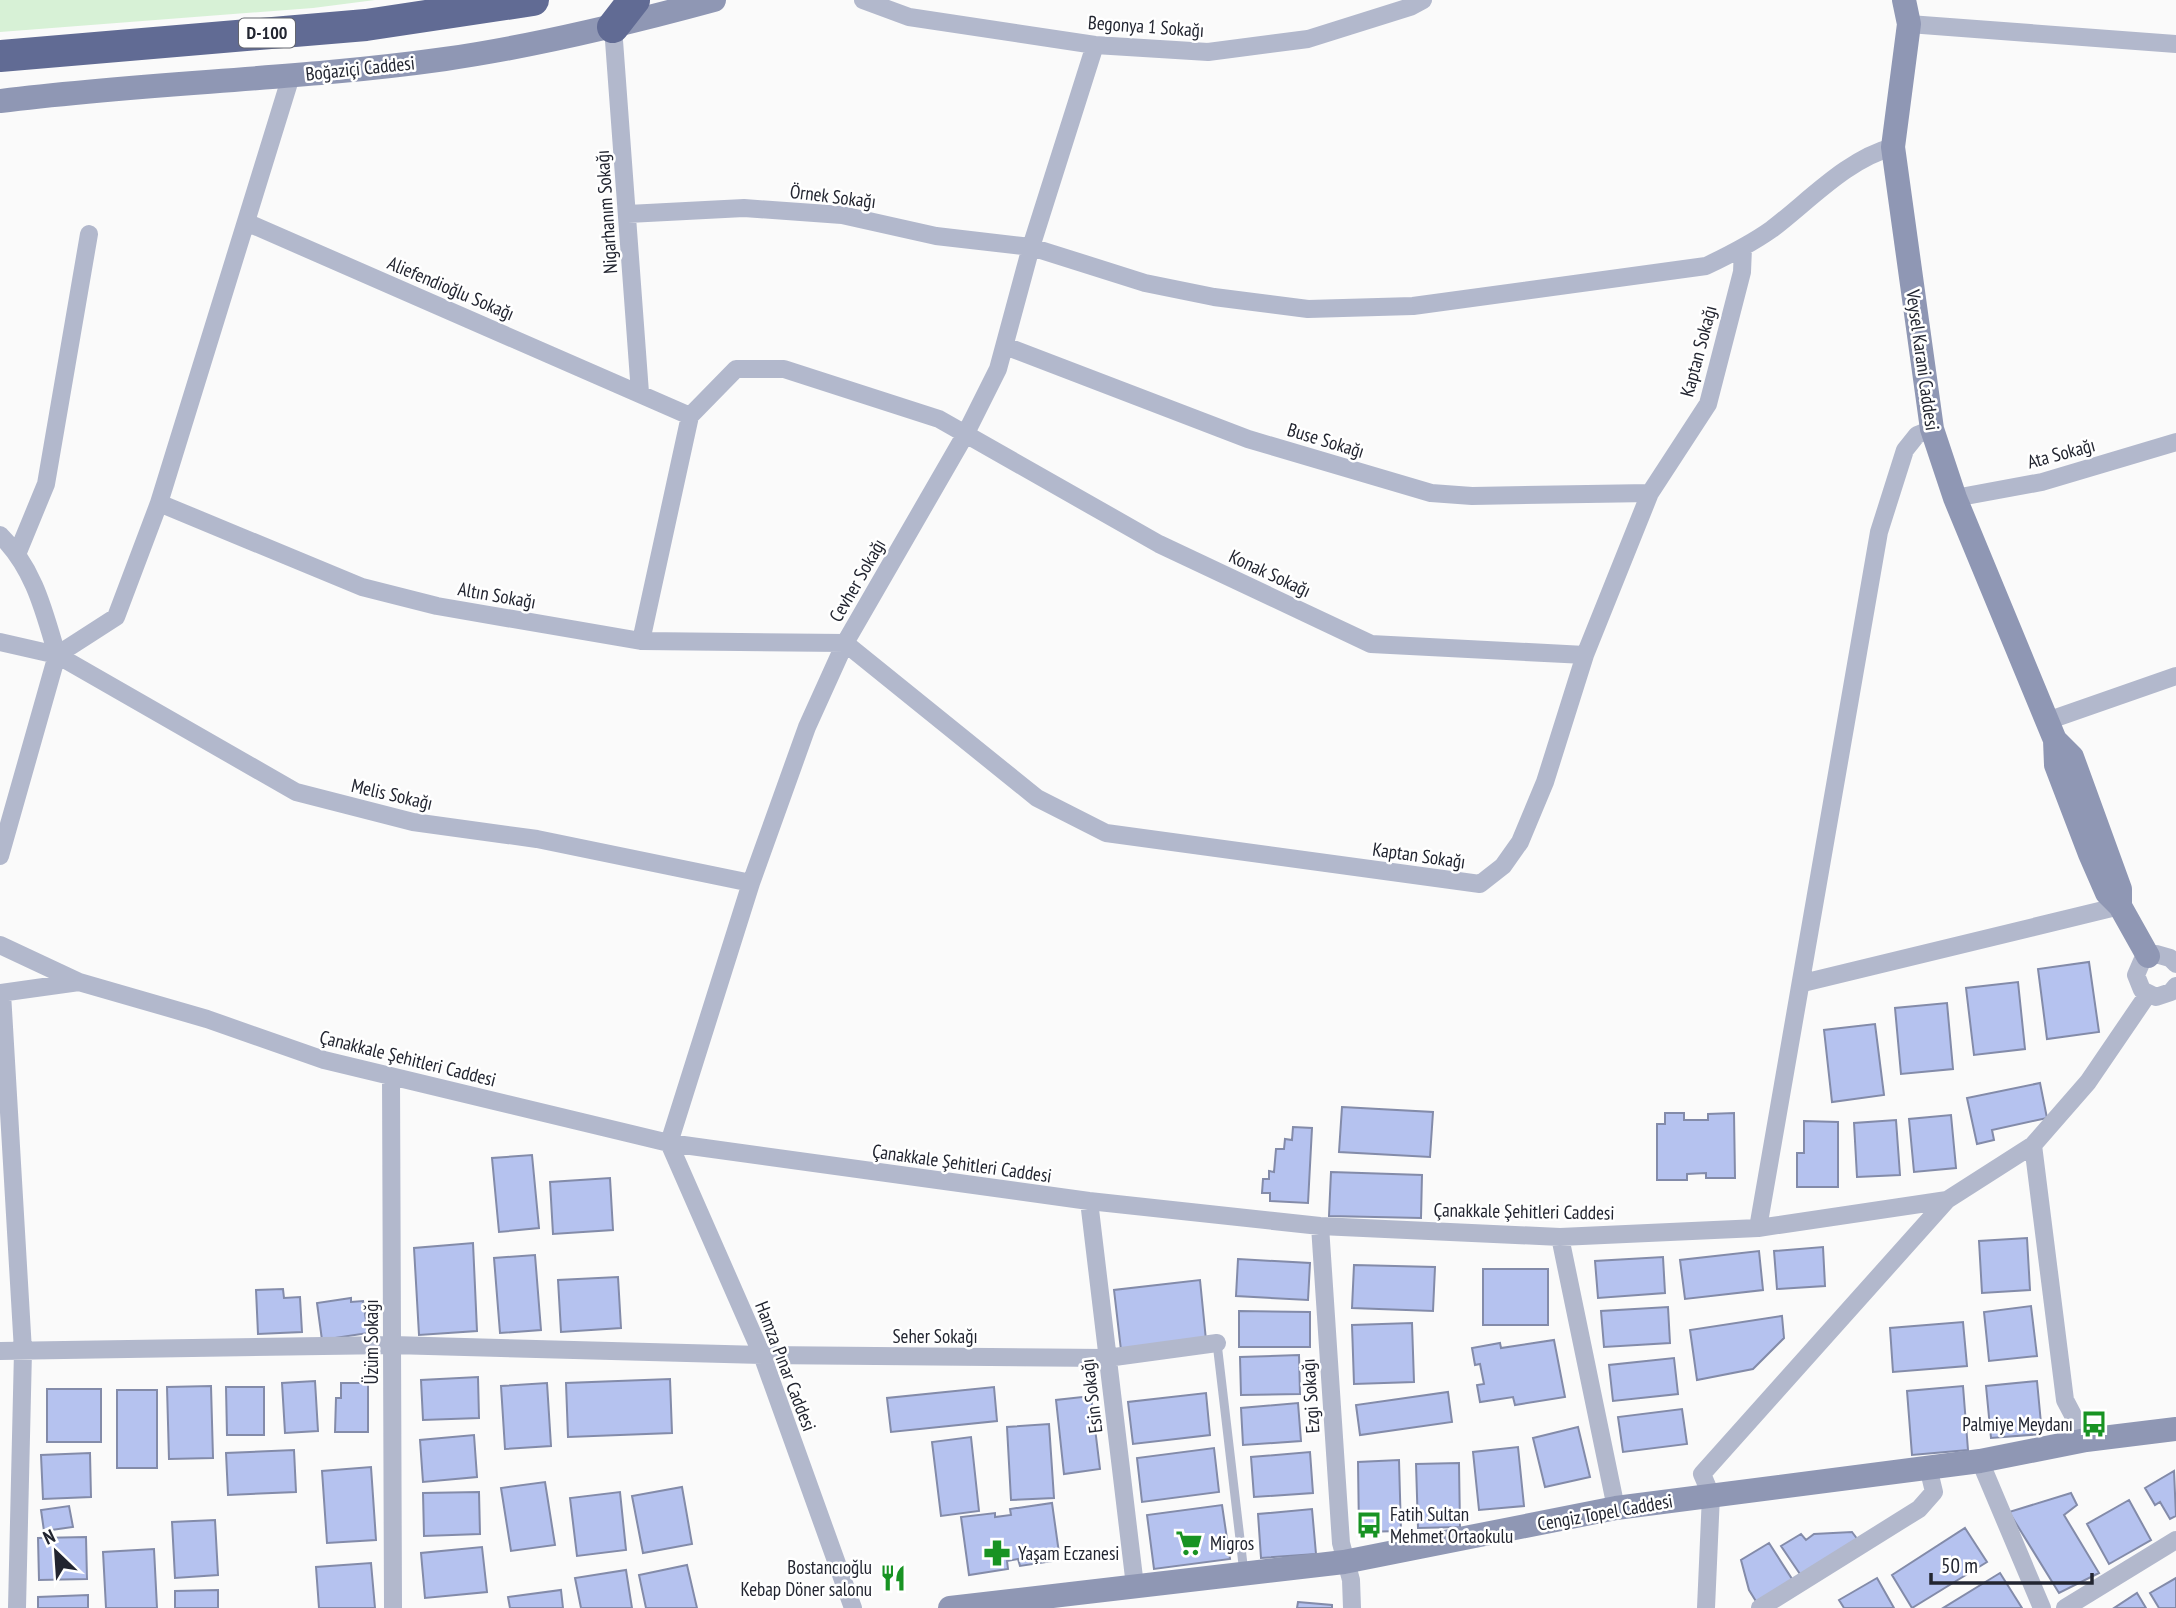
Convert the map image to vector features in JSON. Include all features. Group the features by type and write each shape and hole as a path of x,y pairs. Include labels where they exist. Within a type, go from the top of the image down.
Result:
{"highway":[{"name":"D-100","path":"0,56 366,25 533,0"},
{"path":"613,27 634,0"}],"main road":[{"name":"Boğaziçi Caddesi","path":"0,101 70,92 291,76 446,59 613,27 715,0"},
{"name":"Veysel Karani Caddesi","path":"1906,12 1893,147 1932,429 1955,498 2051,730 2072,757 2114,869 2120,889 2120,906 2168,958"},
{"name":"Cengiz Topel Caddesi","path":"952,1608 1344,1562 1616,1508 1980,1461 2086,1440 2176,1429"}],"street":[{"name":"Begonya 1 Sokağı","path":"863,0 909,17 1095,45 1208,52 1308,39 1414,2"},
{"path":"1906,12 2176,44"},
{"name":"Nigarhanım Sokağı","path":"613,27 640,393"},
{"name":"Cevher Sokağı","path":"669,1143 751,883 807,727 845,643 965,435 999,369 1031,247 1095,45"},
{"path":"57,655 116,617 159,503 291,76"},
{"name":"Örnek Sokağı","path":"628,214 744,208 842,215 936,236 1031,247 1145,283 1214,297 1308,309 1413,306 1706,266 1743,248 1851,169 1881,150 1893,147"},
{"name":"Aliefendioğlu Sokağı","path":"246,222 691,416"},
{"path":"18,552 46,484 89,234"},
{"name":"Kaptan Sokağı","path":"845,643 1037,798 1106,833 1480,884 1503,866 1520,842 1545,782 1585,655 1650,493 1708,404 1742,272 1743,248"},
{"name":"Buse Sokağı","path":"1005,346 1248,439 1431,493 1472,496 1650,493"},
{"path":"641,640 691,416 736,369 784,369 939,419 965,435"},
{"path":"1758,1227 1880,532 1905,450 1917,436 1932,429"},
{"name":"Konak Sokağı","path":"965,435 1159,544 1371,644 1585,655"},
{"name":"Ata Sokağı","path":"1955,498 2042,482 2176,442"},
{"name":"Altın Sokağı","path":"159,503 362,587 437,606 641,640 845,643"},
{"path":"0,535 18,552 39,594 57,655 0,856"},
{"name":"Melis Sokağı","path":"0,642 57,655 296,792 413,822 537,839 751,883"},
{"path":"2051,730 2176,676"},
{"path":"1802,983 2120,906"},
{"name":"Çanakkale Şehitleri Caddesi","path":"0,945 79,982 207,1019 324,1060 669,1143 1089,1202 1320,1226 1560,1237 1758,1227 1947,1200"},
{"path":"2168,958 2138,968 2138,983 2148,994 2164,996 2176,986"},
{"path":"17,1608 23,1351 1,993 79,982"},
{"path":"1706,1608 1710,1495 1702,1474 1947,1200 2033,1144 2088,1082 2148,994"},
{"name":"Üzüm Sokağı","path":"391,1077 393,1608"},
{"name":"Hamza Pınar Caddesi","path":"669,1143 762,1355 853,1608"},
{"path":"2033,1144 2065,1400 2086,1440"},
{"name":"Esin Sokağı","path":"1089,1202 1135,1586"},
{"name":"Ezgi Sokağı","path":"1320,1226 1344,1562 1351,1580 1352,1608"},
{"path":"1560,1237 1616,1508"},
{"name":"Seher Sokağı","path":"0,1351 392,1345 762,1355 1107,1358 1217,1343"},
{"path":"1980,1461 2042,1608"},
{"path":"1760,1608 1919,1509 1934,1492 1928,1467"},
{"path":"2064,1608 2176,1540"}],"lane":[{"path":"1217,1343 1244,1575"}],"green space":[{"path":"0,0 375,0 313,8 0,32"}],"building":[{"path":"2089,962 2099,1032 2047,1039 2038,969"},
{"path":"2018,982 2025,1049 1974,1055 1966,988"},
{"path":"1947,1003 1953,1069 1901,1074 1895,1008"},
{"path":"1875,1024 1884,1095 1832,1102 1824,1030"},
{"path":"2040,1083 2047,1118 1992,1130 1994,1140 1977,1144 1967,1098"},
{"path":"1342,1107 1433,1112 1430,1157 1339,1152"},
{"path":"1665,1113 1684,1113 1684,1120 1708,1120 1708,1114 1734,1113 1735,1178 1706,1178 1706,1173 1687,1174 1687,1180 1657,1180 1657,1124 1665,1124"},
{"path":"1951,1115 1956,1168 1914,1172 1909,1119"},
{"path":"1896,1120 1900,1175 1857,1177 1854,1123"},
{"path":"1804,1121 1838,1122 1838,1187 1797,1187 1797,1153 1804,1153"},
{"path":"1293,1127 1312,1128 1308,1203 1270,1201 1270,1193 1262,1193 1263,1179 1269,1179 1269,1171 1274,1172 1276,1149 1284,1149 1285,1139 1292,1140"},
{"path":"532,1155 539,1228 499,1232 492,1158"},
{"path":"1331,1172 1422,1175 1421,1218 1329,1216"},
{"path":"610,1178 613,1230 553,1234 550,1182"},
{"path":"2027,1238 2030,1290 1982,1293 1979,1241"},
{"path":"473,1243 477,1331 419,1335 414,1248"},
{"path":"1823,1247 1825,1286 1777,1289 1774,1251"},
{"path":"1759,1251 1763,1290 1685,1299 1680,1260"},
{"path":"535,1255 541,1330 500,1333 494,1258"},
{"path":"1663,1257 1665,1293 1598,1298 1595,1261"},
{"path":"1238,1259 1310,1263 1308,1300 1236,1296"},
{"path":"1354,1265 1435,1267 1433,1311 1352,1308"},
{"path":"1483,1269 1548,1269 1548,1325 1483,1325"},
{"path":"618,1277 621,1328 561,1332 558,1280"},
{"path":"1200,1280 1206,1340 1121,1350 1114,1290"},
{"path":"283,1289 284,1298 300,1297 302,1332 258,1334 256,1290"},
{"path":"351,1298 351,1302 363,1301 368,1333 322,1340 317,1303"},
{"path":"2031,1306 2037,1356 1989,1361 1984,1312"},
{"path":"1668,1307 1670,1343 1604,1347 1601,1311"},
{"path":"1239,1311 1310,1312 1310,1347 1239,1347"},
{"path":"1782,1316 1784,1338 1753,1369 1697,1380 1690,1330"},
{"path":"1963,1322 1967,1366 1893,1372 1890,1328"},
{"path":"1412,1323 1414,1382 1354,1384 1352,1325"},
{"path":"1554,1340 1565,1397 1515,1405 1513,1397 1480,1402 1477,1385 1484,1384 1480,1364 1475,1365 1472,1348 1500,1343 1501,1348"},
{"path":"1299,1355 1300,1394 1241,1395 1240,1357"},
{"path":"1674,1358 1678,1394 1613,1401 1609,1365"},
{"path":"478,1377 479,1418 423,1420 421,1380"},
{"path":"670,1379 672,1433 568,1437 566,1383"},
{"path":"315,1381 318,1431 285,1433 282,1383"},
{"path":"2037,1381 2042,1434 1991,1438 1986,1386"},
{"path":"341,1383 368,1383 368,1432 335,1432 336,1398 341,1398"},
{"path":"547,1383 551,1446 505,1449 501,1386"},
{"path":"211,1386 213,1458 169,1459 167,1387"},
{"path":"1963,1386 1968,1450 1912,1455 1907,1391"},
{"path":"226,1387 264,1387 264,1435 227,1435"},
{"path":"994,1387 997,1421 891,1432 887,1398"},
{"path":"47,1389 101,1389 101,1442 47,1442"},
{"path":"117,1390 157,1390 157,1468 117,1468"},
{"path":"1448,1392 1452,1422 1360,1435 1356,1405"},
{"path":"1206,1393 1210,1435 1133,1444 1128,1402"},
{"path":"1091,1396 1100,1469 1064,1474 1056,1400"},
{"path":"1298,1403 1301,1441 1243,1445 1241,1408"},
{"path":"1682,1409 1687,1444 1623,1452 1618,1417"},
{"path":"1049,1424 1054,1498 1011,1500 1007,1427"},
{"path":"1578,1427 1590,1477 1545,1487 1533,1438"},
{"path":"474,1435 477,1477 423,1482 420,1440"},
{"path":"971,1437 979,1511 941,1516 932,1442"},
{"path":"1518,1447 1524,1506 1479,1510 1473,1452"},
{"path":"1214,1448 1219,1492 1142,1502 1137,1458"},
{"path":"294,1450 296,1492 228,1495 226,1453"},
{"path":"1310,1452 1313,1493 1254,1497 1251,1457"},
{"path":"90,1453 91,1497 43,1499 41,1455"},
{"path":"1399,1460 1401,1531 1359,1532 1358,1462"},
{"path":"1459,1463 1460,1527 1418,1528 1416,1464"},
{"path":"371,1467 376,1540 327,1543 322,1471"},
{"path":"2174,1471 2176,1516 2170,1519 2160,1502 2155,1505 2145,1488"},
{"path":"545,1482 555,1545 511,1551 501,1488"},
{"path":"682,1487 692,1544 643,1553 632,1496"},
{"path":"479,1492 480,1534 424,1536 423,1493"},
{"path":"620,1492 626,1550 577,1556 570,1498"},
{"path":"2071,1493 2077,1505 2064,1515 2099,1573 2059,1593 2009,1512"},
{"path":"2129,1500 2151,1540 2109,1564 2087,1524"},
{"path":"1052,1503 1060,1560 1020,1566 1018,1559 1007,1561 1008,1569 969,1575 961,1517 995,1513 995,1517 1011,1515 1010,1509"},
{"path":"1222,1505 1230,1559 1154,1569 1147,1515"},
{"path":"69,1506 73,1527 44,1531 41,1510"},
{"path":"1312,1509 1316,1554 1261,1558 1258,1514"},
{"path":"215,1520 218,1575 175,1578 172,1522"},
{"path":"1965,1528 1987,1562 1912,1608 1892,1575"},
{"path":"1852,1532 1861,1544 1804,1580 1781,1546 1801,1534 1806,1540 1814,1534"},
{"path":"86,1537 87,1579 39,1580 38,1538"},
{"path":"1769,1543 1794,1582 1757,1603 1749,1590 1741,1560"},
{"path":"482,1547 487,1592 425,1598 421,1553"},
{"path":"154,1549 157,1608 106,1608 103,1552"},
{"path":"371,1563 375,1608 319,1608 316,1567"},
{"path":"687,1565 697,1608 646,1608 639,1575"},
{"path":"626,1570 632,1608 581,1608 575,1578"},
{"path":"2000,1573 2022,1608 1943,1608"},
{"path":"1877,1578 1894,1608 1844,1608 1839,1600"},
{"path":"2176,1578 2176,1608 2159,1608 2150,1593"},
{"path":"218,1590 218,1608 175,1608 175,1591"},
{"path":"561,1590 563,1608 510,1608 508,1597"},
{"path":"2137,1593 2146,1608 2114,1608"},
{"path":"88,1595 88,1608 38,1608 38,1597"},
{"path":"1298,1602 1332,1605 1332,1608 1297,1608"}],"place":[{"name":"Palmiye Meydanı","path":"2094,1424"},
{"name":"Fatih Sultan Mehmet Ortaokulu","path":"1369,1525"},
{"name":"Migros","path":"1189,1543"},
{"name":"Yaşam Eczanesi","path":"997,1553"},
{"name":"Bostancıoğlu Kebap Döner salonu","path":"893,1578"}]}
